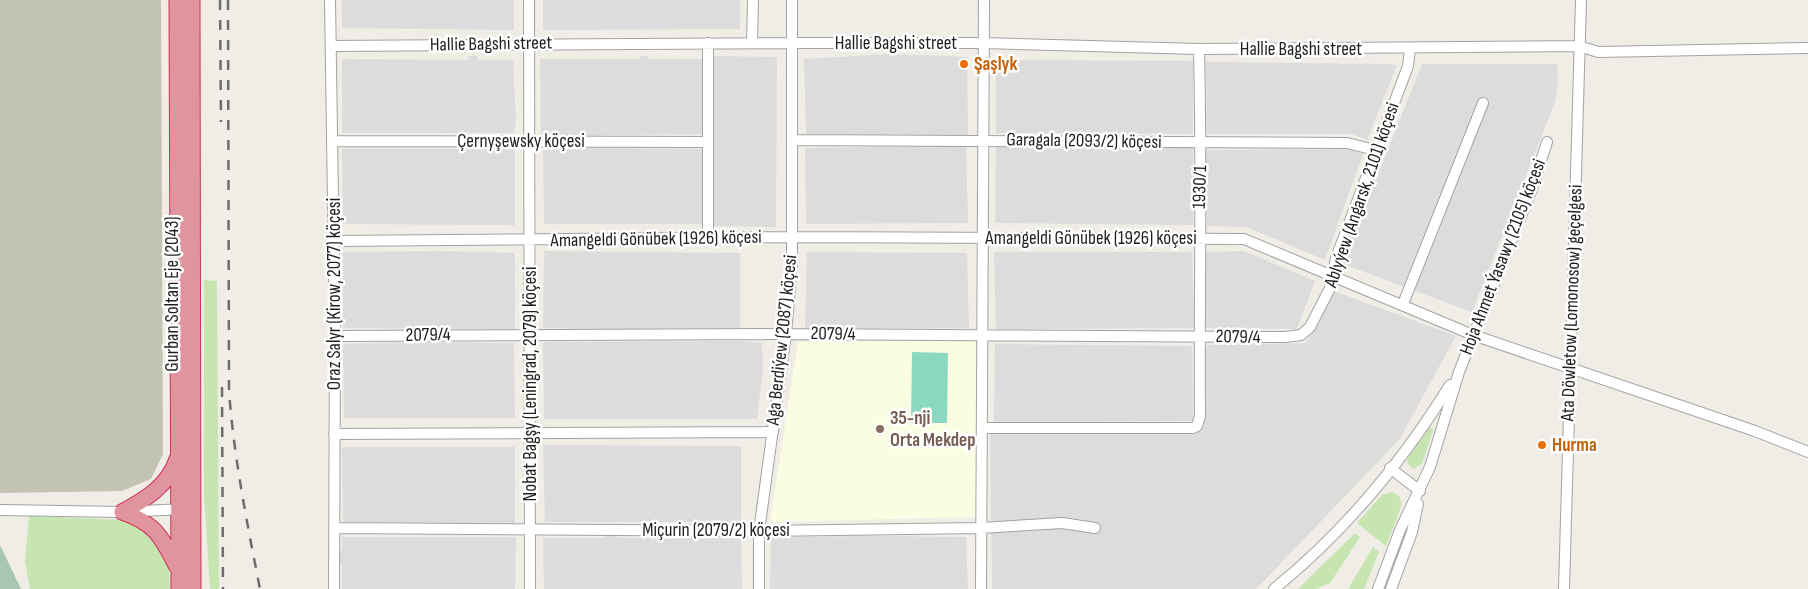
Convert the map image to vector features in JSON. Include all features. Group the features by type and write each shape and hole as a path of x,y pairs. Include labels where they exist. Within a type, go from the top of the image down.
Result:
{"highway":[{"name":"Gurban Soltan Eje (2043)","path":"177,0 179,453 185,509 193,539 193,589"},
{"name":"Gurban Soltan Eje (2043)","path":"179,589 185,509 192,0"},
{"path":"122,512 156,491 172,470 179,453"},
{"path":"122,512 142,519 155,530 179,571"},
{"path":"193,539 198,589"}],"street":[{"name":"Oraz Salyr (Kirow, 2077) köçesi","path":"330,0 334,241 334,589"},
{"name":"Nobat Bagşy (Leningrad, 2079) köçesi","path":"529,0 530,589"},
{"path":"752,43 753,0"},
{"name":"Aga Berdiýew (2087) köçesi","path":"759,589 759,530 786,334 792,237 792,0"},
{"path":"981,589 984,336 984,0"},
{"path":"1579,46 1580,0"},
{"name":"Hallie Bagshi street","path":"332,46 530,43 983,44 1199,49 1410,49 1579,46 1598,52 1808,48"},
{"path":"708,43 708,238"},
{"name":"Ata Döwletow (Lomonosow) geçelgesi","path":"1564,589 1579,46"},
{"name":"1930/1","path":"983,428 1193,428 1197,426 1200,416 1199,239 1201,143 1199,49"},
{"name":"Ablyýew (Angarsk, 2101) köçesi","path":"1301,335 1310,327 1326,296 1336,258 1408,66 1410,49"},
{"path":"1403,304 1483,102"},
{"name":"Çernyşewsky köçesi","path":"333,141 530,140 708,142"},
{"name":"Garagala (2093/2) köçesi","path":"792,140 1201,143 1347,142 1375,150"},
{"name":"Hoja Ahmet Ýasawy (2105) köçesi","path":"1378,589 1400,530 1433,460 1459,372 1533,186 1547,142"},
{"name":"Amangeldi Gönübek (1926) köçesi","path":"334,241 792,237 1244,239 1332,274 1473,335 1755,431 1808,452"},
{"name":"2079/4","path":"334,336 786,334 1285,337 1301,335"},
{"name":"Hoja Ahmet Ýasawy (2105) köçesi","path":"1274,589 1316,553 1390,468 1422,429 1459,372"},
{"path":"334,434 773,432"},
{"path":"1390,468 1420,491"},
{"name":"Hoja Ahmet Ýasawy (2105) köçesi","path":"1391,589 1412,532 1420,491"},
{"path":"0,510 122,512 185,509"},
{"name":"Miçurin (2079/2) köçesi","path":"335,528 530,531 759,530 981,528 1062,523 1095,528"}],"shaded area":[{"path":"0,0 161,0 163,454 151,479 122,491 0,493"},
{"path":"342,0 514,0 514,30 342,28"},
{"path":"543,0 740,0 740,29 543,30"},
{"path":"891,54 967,57 968,135 806,134 804,59"},
{"path":"469,56 477,56 478,60 513,60 516,121 514,133 342,133 342,59 468,60"},
{"path":"640,56 648,56 649,59 706,59 706,134 541,136 540,59 639,59"},
{"path":"710,56 777,57 776,227 710,226"},
{"path":"996,60 1193,61 1193,134 996,133"},
{"path":"1206,62 1397,65 1367,140 1352,134 1207,134"},
{"path":"1422,64 1557,64 1558,83 1555,102 1472,312 1343,264 1352,241 1349,240 1355,224 1358,225"},
{"path":"966,146 968,223 806,224 805,148"},
{"path":"996,147 1193,148 1193,225 995,223"},
{"path":"588,148 704,149 706,224 544,224 543,150"},
{"path":"342,149 515,149 515,225 343,224"},
{"path":"1348,149 1363,154 1325,260 1247,227 1207,226 1205,150"},
{"path":"439,251 515,253 515,329 343,328 343,252"},
{"path":"544,251 740,253 740,328 617,329 616,332 605,332 604,329 543,328"},
{"path":"1244,251 1315,281 1297,329 1205,328 1205,252"},
{"path":"807,252 967,253 969,328 805,329"},
{"path":"994,252 1192,252 1194,328 996,329"},
{"path":"1334,291 1456,336 1399,440 1256,589 992,589 990,430 1194,429 1207,345 1306,343"},
{"path":"739,341 762,343 763,368 757,419 544,419 543,342"},
{"name":"35-nji Orta Mekdep","path":"976,341 976,517 770,522 798,342"},
{"path":"420,342 514,343 515,418 344,418 343,344"},
{"path":"995,344 1192,346 1193,421 994,422"},
{"path":"543,445 741,446 741,522 545,522"},
{"path":"342,447 515,447 515,523 343,522"},
{"path":"605,533 617,534 617,538 741,538 742,589 544,589 543,538 605,538"},
{"path":"342,537 516,537 515,589 342,589 342,563 338,563 338,551 342,550"},
{"path":"771,537 966,537 968,589 770,589"},
{"path":"0,545 21,589 0,589"}],"green space":[{"path":"204,280 217,281 219,589 210,589 204,495"},
{"path":"912,352 948,353 947,423 911,423"},
{"path":"1429,428 1432,428 1433,431 1422,464 1413,469 1407,463 1408,457"},
{"path":"1392,492 1399,496 1402,504 1386,546 1357,523 1382,495"},
{"path":"29,516 127,520 150,534 169,564 170,589 30,589 25,561"},
{"path":"1355,533 1360,537 1330,583 1316,589 1298,589"},
{"path":"1373,547 1379,552 1364,589 1348,589"}],"railway":[{"path":"220,0 221,122"},
{"path":"228,0 229,391 238,466 260,589"},
{"path":"222,387 223,589"}],"place":[{"name":"Şaşlyk","path":"964,64"},
{"name":"35-nji Orta Mekdep","path":"880,429"},
{"name":"Hurma","path":"1542,445"}]}
